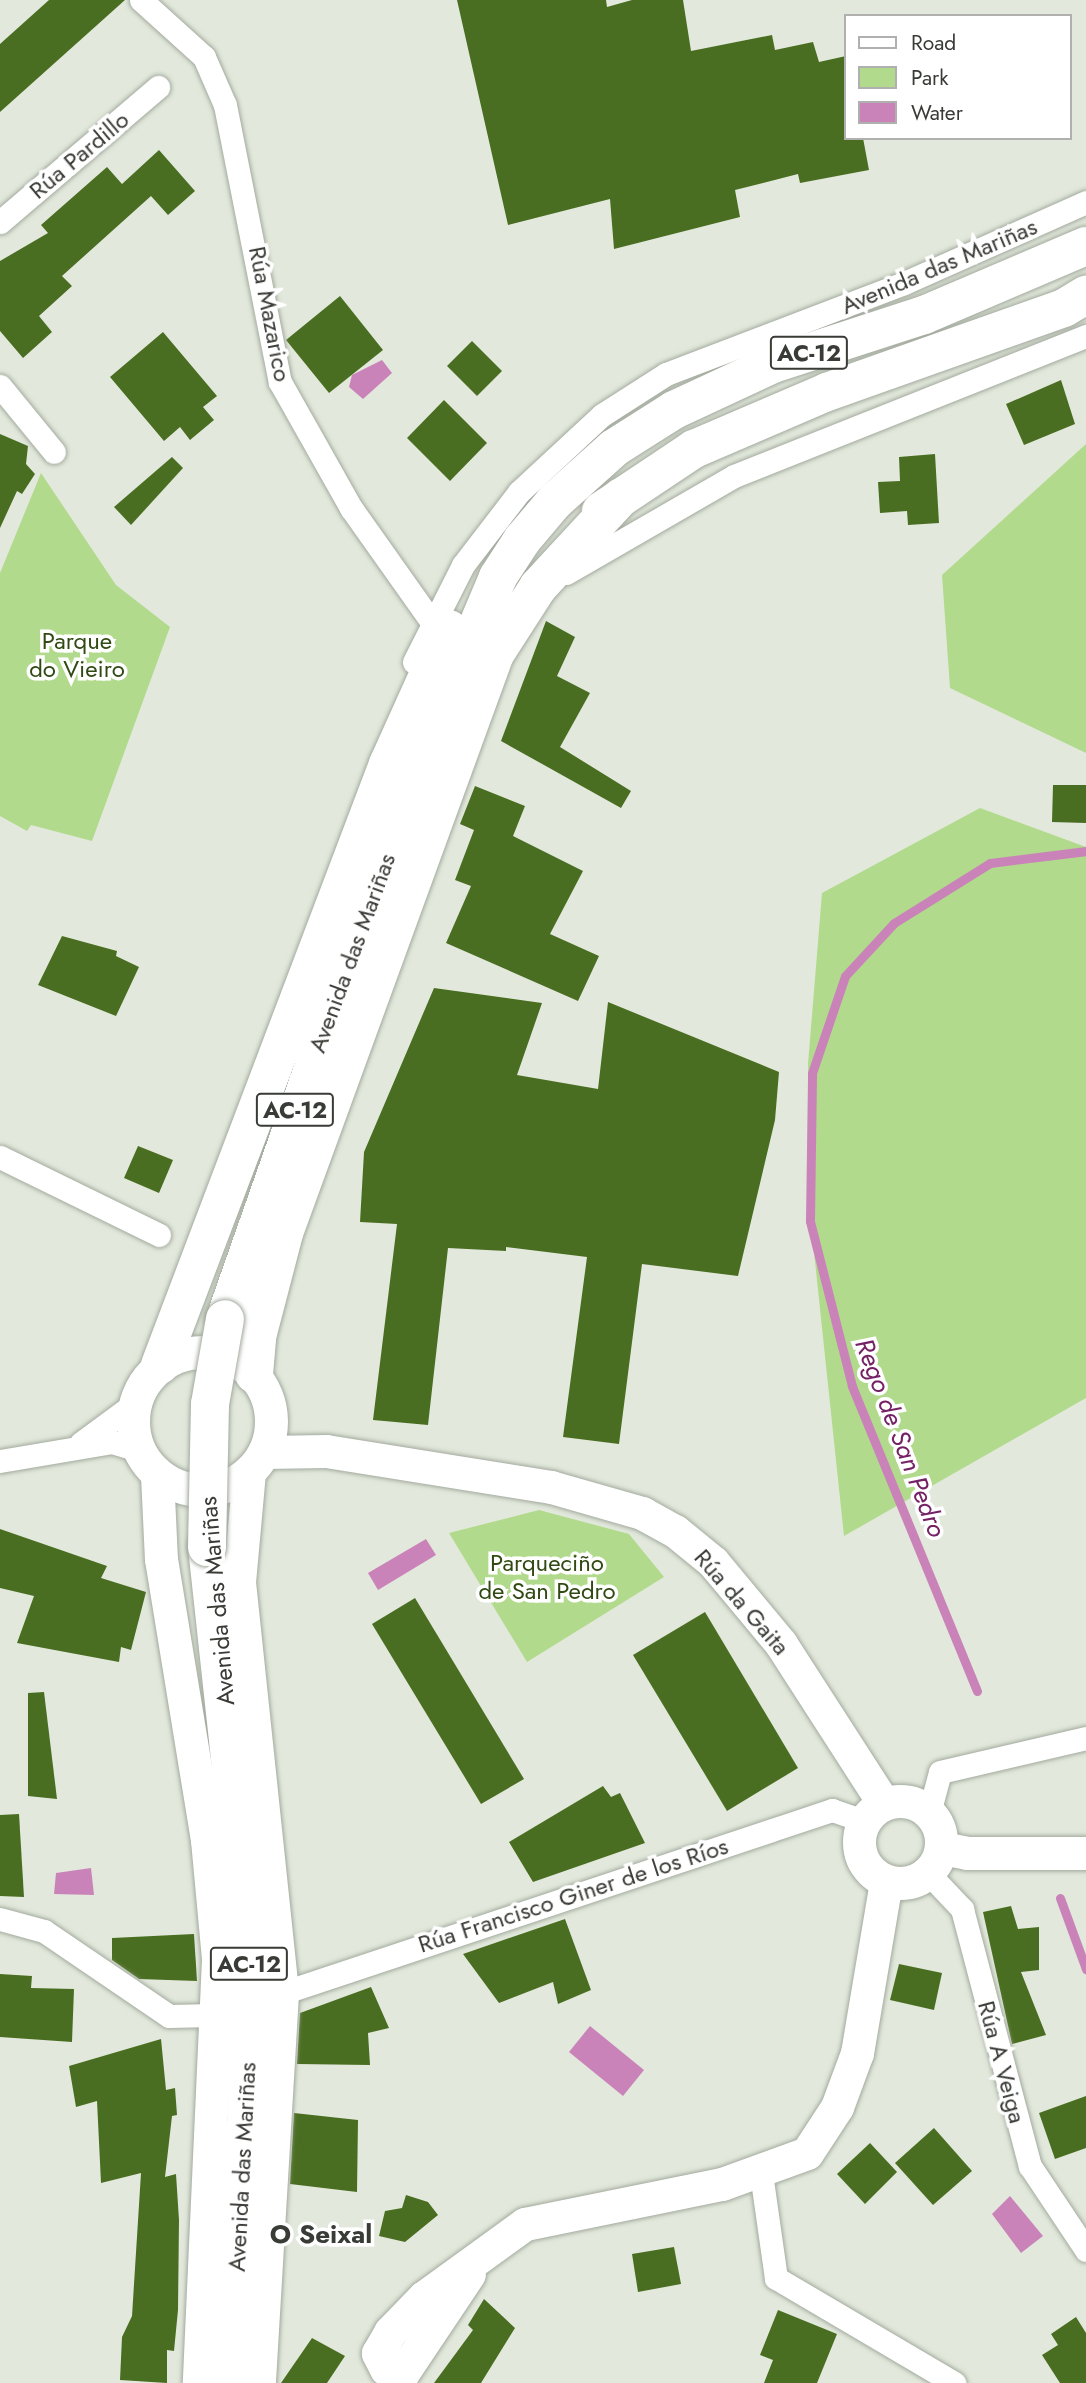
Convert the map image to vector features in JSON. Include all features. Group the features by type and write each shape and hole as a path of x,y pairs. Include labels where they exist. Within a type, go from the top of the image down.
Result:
{"highway":[{"name":"Avenida das Mariñas","path":"229,2383 247,2112 248,1926 208,1546 211,1404 225,1319 321,1036 450,691 498,577 555,501 614,448 674,410 773,364 924,314 1086,246"},
{"name":"Avenida das Mariñas","path":"450,691 509,599 567,539 621,497 706,444 1086,295"},
{"path":"262,1391 257,1337 284,1233 429,824 495,654 538,587 621,497"},
{"path":"160,1365 388,764 459,612 504,549 555,501"}],"street":[{"name":"Rúa Mazarico","path":"141,0 204,57 225,105 280,382 351,508 431,621"},
{"name":"Rúa Pardillo","path":"0,222 158,87"},
{"name":"Avenida das Mariñas","path":"388,764 394,717 431,621 463,565 519,492 602,415 666,374 904,284 1086,202"},
{"path":"538,587 734,476 1086,336"},
{"path":"0,386 54,452"},
{"path":"0,1157 159,1234"},
{"path":"75,1447 135,1403 160,1365 199,1352 219,1354 262,1391 257,1462 239,1582 282,1993 259,2383"},
{"name":"Rúa da Gaita","path":"262,1391 326,1451"},
{"path":"135,1403 148,1463 207,1840 218,1959 199,2383"},
{"path":"0,1461 112,1442 194,1490 233,1483 257,1462"},
{"name":"Rúa da Gaita","path":"257,1462 326,1451 574,1492 642,1513 675,1531 713,1562 782,1644 874,1813"},
{"path":"935,1860 929,1813 940,1772 1086,1738"},
{"path":"929,1813 908,1801 874,1813 859,1835 864,1863 886,1881 908,1883 935,1860 1079,1852"},
{"name":"Rúa Francisco Giner de los Ríos","path":"282,1993 832,1810 874,1813"},
{"name":"Rúa A Veiga","path":"935,1860 962,1909 1030,2166 1086,2250"},
{"path":"399,2378 386,2369 378,2353 390,2332 424,2297 525,2224 761,2173 807,2153 837,2107 857,2053 886,1881"},
{"path":"0,1919 44,1931 169,2016 215,2015"},
{"path":"761,2173 776,2278 954,2383"}],"green space":[{"path":"1086,444 1086,753 950,688 942,575"},
{"name":"Parque do Vieiro","path":"41,473 116,585 170,627 92,841 31,825 27,831 0,816 0,573"},
{"path":"980,808 1086,847 1086,1398 844,1536 814,1252 808,1064 822,893"},
{"name":"Parqueciño de San Pedro","path":"539,1510 629,1534 664,1577 527,1662 449,1533"}],"water":[{"path":"382,360 392,373 363,399 349,387 352,375"},
{"path":"426,1539 436,1555 378,1590 368,1573"},
{"path":"91,1868 94,1895 54,1894 56,1873"},
{"path":"590,2026 644,2070 623,2096 569,2052"},
{"path":"1010,2196 1043,2236 1021,2253 992,2214"}],"building":[{"path":"49,0 125,0 0,112 0,44"},
{"path":"457,0 606,0 607,7 632,0 683,0 691,51 772,35 775,50 813,42 819,62 844,56 844,140 863,140 869,170 800,183 798,174 735,190 740,217 614,249 610,199 508,225"},
{"path":"159,150 195,191 168,215 151,196 62,276 72,286 39,316 52,332 23,358 0,331 0,261 48,233 41,225 107,167 122,184"},
{"path":"340,296 383,350 329,393 286,340"},
{"path":"163,332 217,396 203,407 214,420 190,440 180,427 164,441 110,377"},
{"path":"472,341 502,371 477,396 447,366"},
{"path":"1061,380 1075,424 1024,445 1006,404"},
{"path":"444,400 487,443 450,481 407,438"},
{"path":"0,434 28,446 26,464 35,474 22,494 17,491 0,528"},
{"path":"935,454 939,523 908,525 907,511 880,513 878,482 900,481 899,457"},
{"path":"172,457 183,468 131,525 114,507"},
{"path":"546,621 575,637 557,676 590,693 560,747 631,791 621,808 501,741"},
{"path":"1053,785 1086,785 1086,823 1052,822"},
{"path":"475,786 525,806 513,836 583,871 550,934 599,956 578,1001 446,943 471,886 455,880 474,830 460,824"},
{"path":"62,936 117,951 116,956 139,967 116,1016 38,985"},
{"path":"434,988 542,1003 517,1075 598,1089 608,1002 779,1072 775,1120 738,1276 642,1264 619,1444 563,1437 587,1257 506,1247 506,1251 448,1248 428,1425 373,1420 397,1224 360,1222 364,1152"},
{"path":"138,1146 173,1160 159,1193 124,1178"},
{"path":"0,1529 107,1566 101,1578 146,1592 131,1650 121,1647 119,1662 17,1643 34,1596 0,1588"},
{"path":"415,1598 524,1779 481,1804 372,1624"},
{"path":"705,1612 798,1768 727,1811 633,1655"},
{"path":"44,1692 57,1799 28,1796 28,1693"},
{"path":"603,1786 611,1797 620,1793 645,1843 533,1882 509,1842"},
{"path":"19,1814 24,1897 0,1896 0,1815"},
{"path":"1011,1906 1018,1929 1039,1927 1039,1970 1021,1972 1046,2035 1012,2044 983,1912"},
{"path":"565,1919 591,1990 558,2004 553,1982 499,2003 463,1954"},
{"path":"194,1934 197,1981 139,1979 112,1960 112,1938"},
{"path":"899,1964 942,1973 934,2010 890,2000"},
{"path":"0,1974 32,1976 31,1988 74,1989 72,2042 0,2037"},
{"path":"371,1987 389,2028 368,2033 370,2065 297,2064 300,2013"},
{"path":"161,2039 166,2090 175,2088 177,2115 172,2116 165,2177 176,2174 179,2220 178,2310 174,2351 167,2350 167,2383 120,2380 122,2337 132,2316 141,2173 101,2183 97,2101 76,2107 69,2066"},
{"path":"1086,2096 1086,2148 1055,2159 1039,2113"},
{"path":"294,2113 358,2120 357,2192 290,2184"},
{"path":"934,2128 972,2171 933,2205 895,2163"},
{"path":"870,2143 897,2172 865,2204 837,2174"},
{"path":"406,2195 428,2202 438,2215 405,2242 379,2236 385,2211 402,2208"},
{"path":"674,2247 681,2284 638,2292 632,2254"},
{"path":"484,2299 515,2328 481,2383 434,2383 473,2330 468,2325"},
{"path":"778,2310 837,2334 817,2383 764,2383 773,2360 760,2355"},
{"path":"1076,2317 1086,2333 1086,2383 1060,2383 1042,2355 1058,2345 1051,2334"},
{"path":"312,2338 345,2356 327,2383 281,2383"}],"waterway":[{"name":"Rego de San Pedro","path":"977,1691 852,1386 810,1221 812,1073 845,976 894,923 990,863 1086,851"},
{"name":"Rego de San Pedro","path":"1060,1898 1086,1969"}],"district":[{"name":"O Seixal","path":"321,2235"}]}
